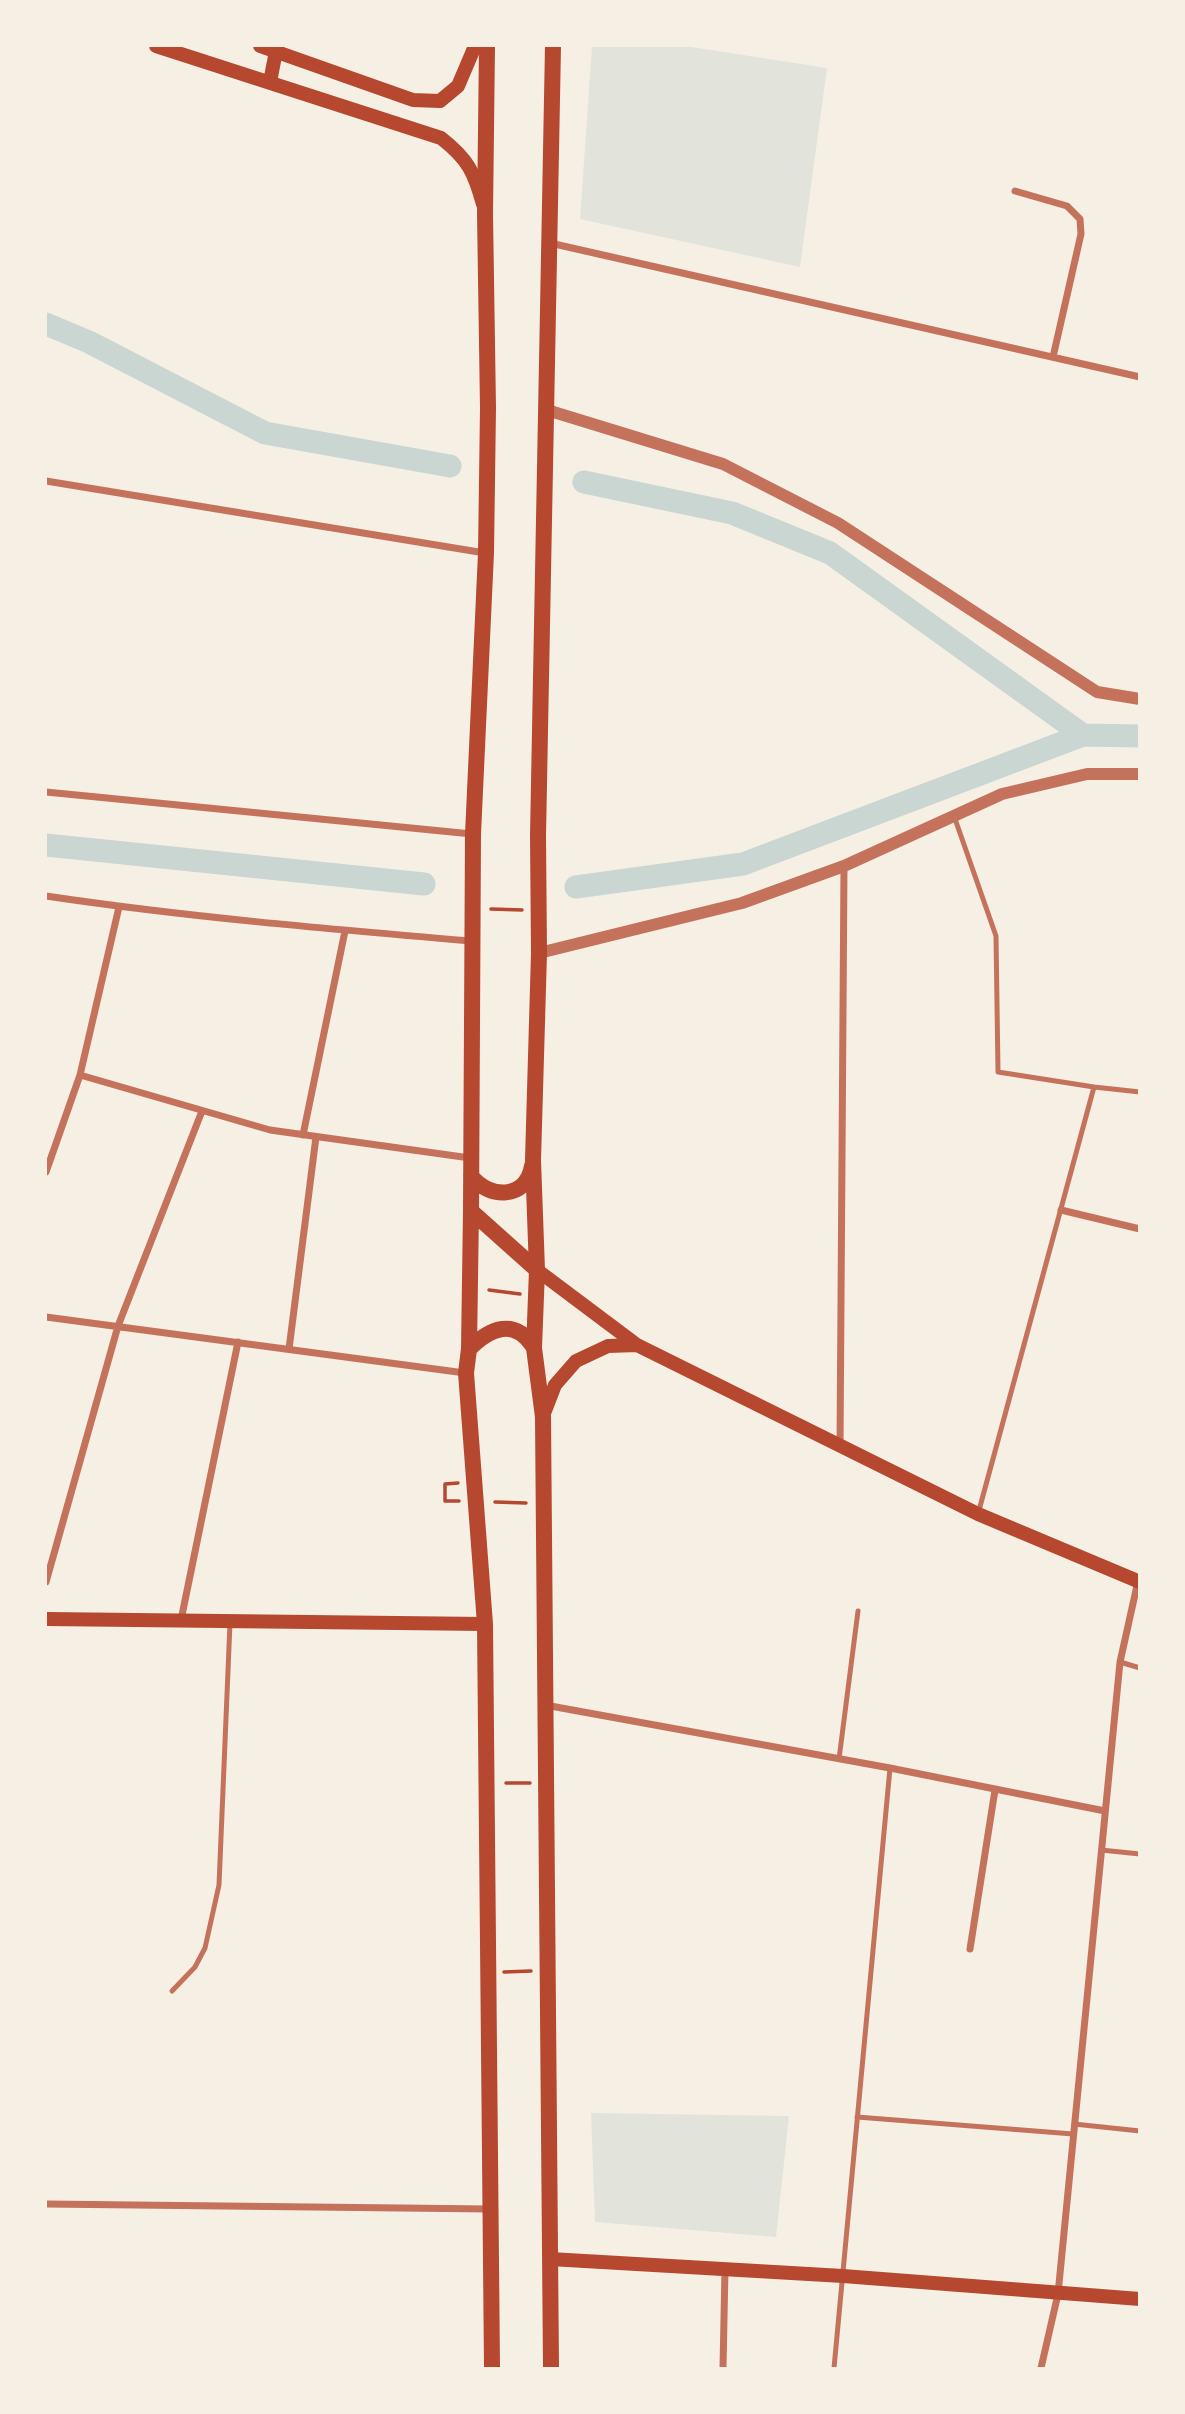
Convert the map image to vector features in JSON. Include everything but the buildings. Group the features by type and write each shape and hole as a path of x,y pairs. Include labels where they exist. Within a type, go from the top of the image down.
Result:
{"main road":[{"path":"156,46 441,138 460,153 475,177 485,214"},
{"path":"260,46 413,100 440,100 458,86 475,46"},
{"path":"486,46 488,408 485,553 473,834 471,1211 469,1349 466,1373 485,1624 492,2368"},
{"path":"551,2368 543,1417 534,1348 537,1270 533,1160 539,953 553,46"},
{"path":"270,82 276,51"},
{"path":"471,1176 479,1186 490,1192 514,1190 524,1183 531,1172 533,1160"},
{"path":"471,1211 537,1270 637,1345 978,1514 1139,1580"},
{"path":"469,1349 489,1332 507,1329 523,1335 534,1348"},
{"path":"543,1417 555,1385 576,1362 608,1346 637,1345"},
{"path":"46,1619 485,1624"},
{"path":"550,2259 843,2276 1139,2299"}],"street":[{"path":"1015,191 1067,206 1080,219 1081,234 1053,357"},
{"path":"550,243 1139,377"},
{"path":"547,410 723,464 838,523 1097,692 1139,699"},
{"path":"46,481 485,553"},
{"path":"539,953 742,903 844,866 1003,794 1087,774 1139,774"},
{"path":"46,792 473,834"},
{"path":"840,1446 844,866"},
{"path":"46,896 119,907 345,931 471,941"},
{"path":"46,1172 80,1075 119,907"},
{"path":"303,1135 345,931"},
{"path":"80,1075 270,1130 470,1158"},
{"path":"46,1583 118,1326 202,1111"},
{"path":"289,1349 316,1137"},
{"path":"1061,1210 1139,1229"},
{"path":"46,1317 466,1373"},
{"path":"181,1620 238,1342"},
{"path":"1041,2368 1058,2294 1120,1662 1139,1580"},
{"path":"544,1705 890,1768 1105,1811"},
{"path":"970,1950 995,1790"},
{"path":"46,2204 490,2209"},
{"path":"723,2368 725,2269"}],"lane":[{"path":"954,816 996,936 998,1072 1139,1091"},
{"path":"978,1514 1094,1087"},
{"path":"839,1759 858,1611"},
{"path":"172,1991 195,1967 205,1948 219,1885 230,1621"},
{"path":"1120,1662 1139,1668"},
{"path":"834,2368 890,1768"},
{"path":"1101,1850 1139,1854"},
{"path":"858,2117 1073,2134"},
{"path":"1074,2124 1139,2131"}],"path":[{"path":"472,908 539,910"},
{"path":"445,1484 445,1501 470,1502"},
{"path":"495,1502 532,1503"},
{"path":"486,1783 545,1783"},
{"path":"488,1973 547,1970"}],"shaded area":[{"path":"592,46 685,46 827,68 800,267 580,219"},
{"path":"591,2113 789,2116 776,2237 595,2222"}],"waterway":[{"path":"46,324 89,342 265,433 450,466"},
{"path":"584,482 732,513 830,553 1083,735"},
{"path":"576,887 743,864 1083,735 1140,736"},
{"path":"46,845 424,884"}]}
